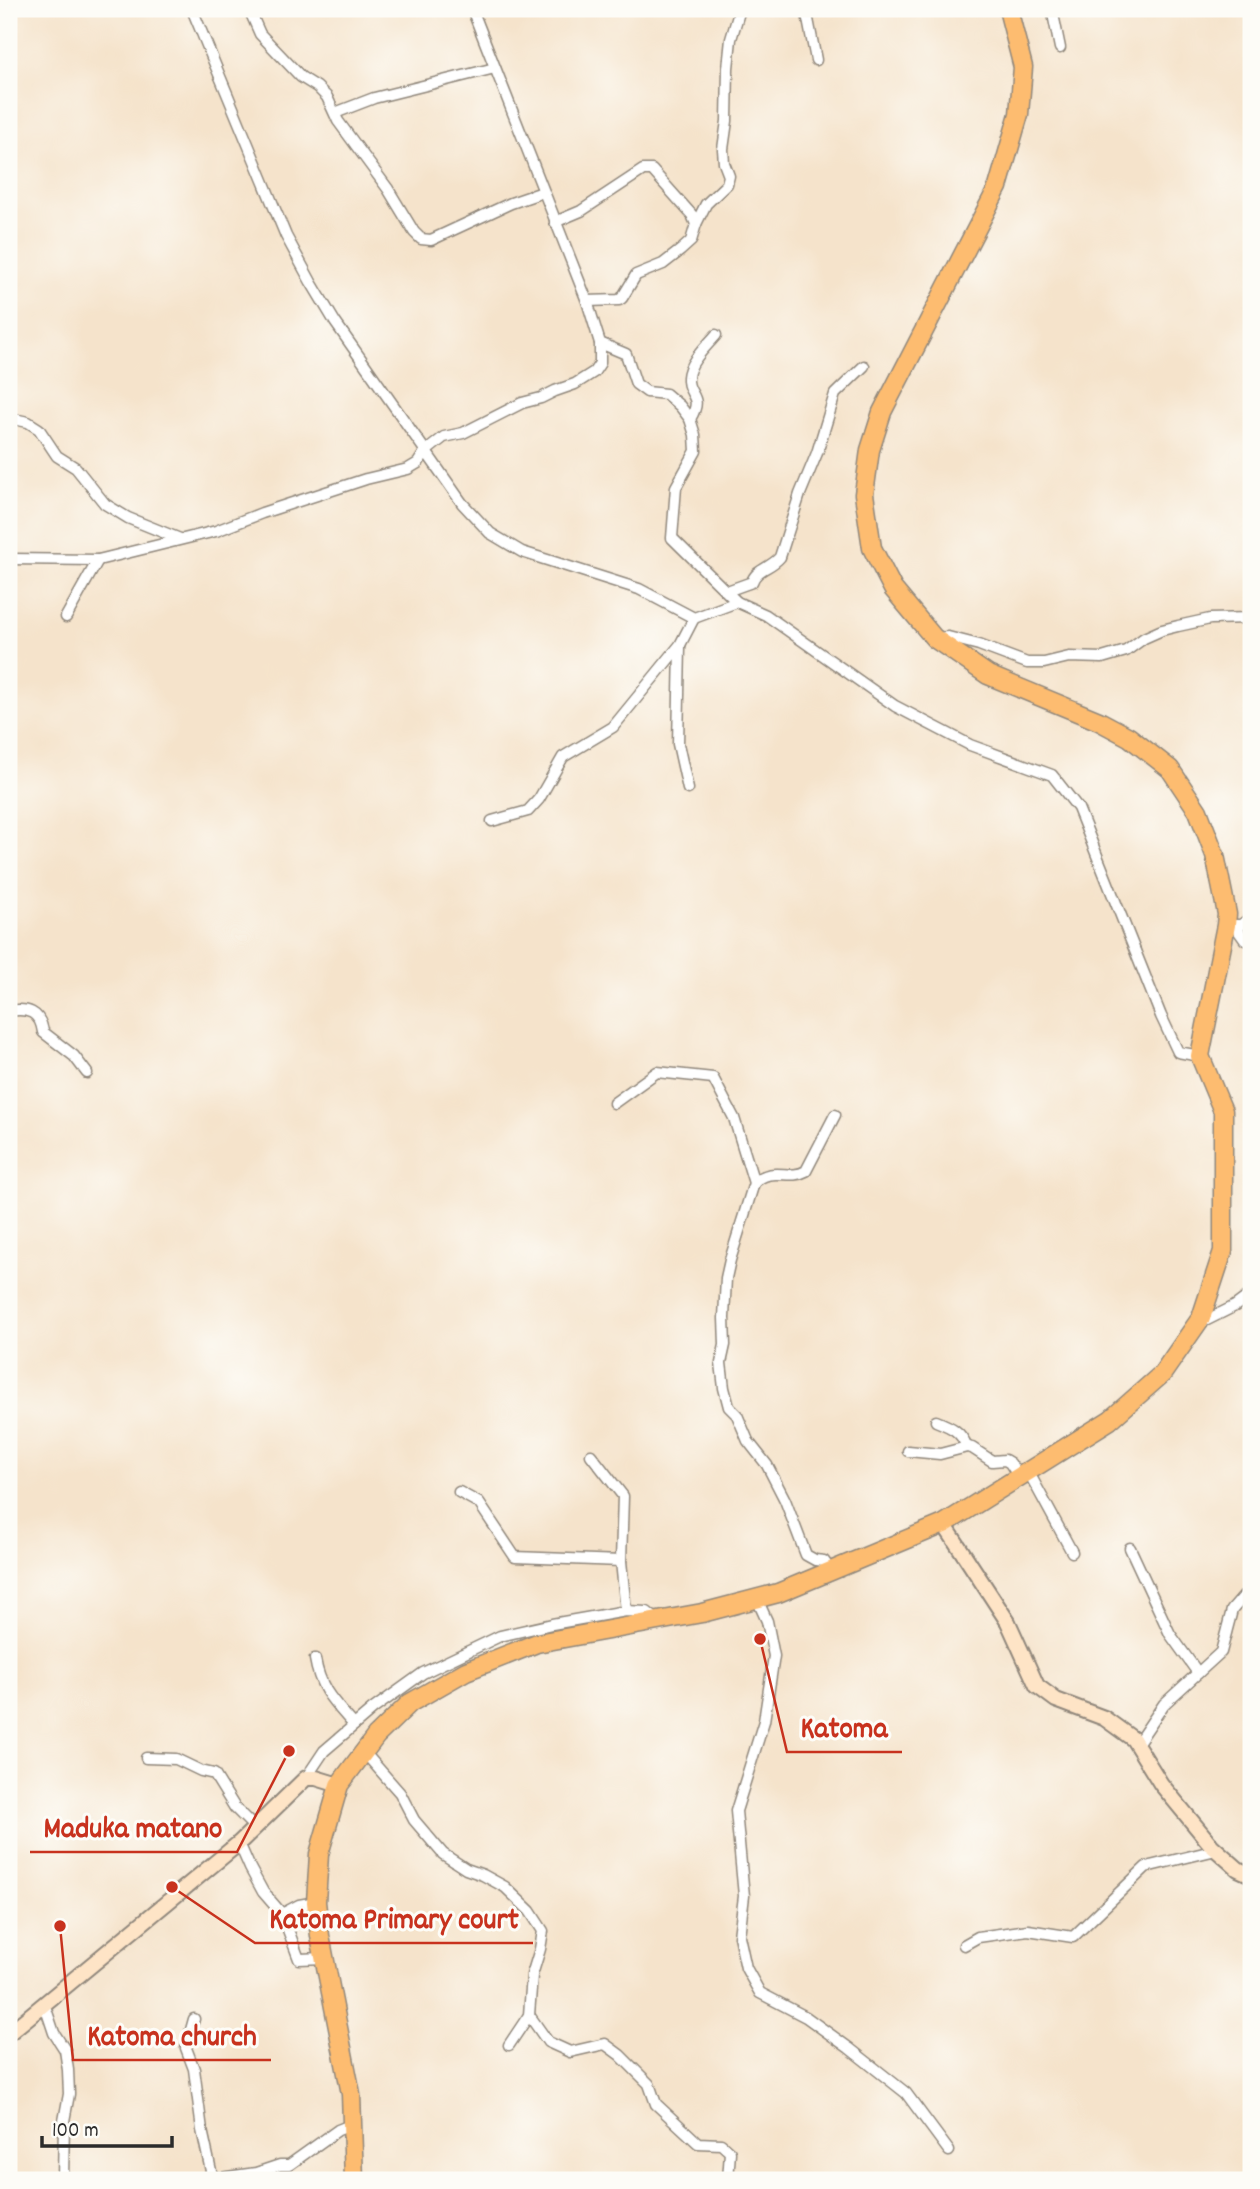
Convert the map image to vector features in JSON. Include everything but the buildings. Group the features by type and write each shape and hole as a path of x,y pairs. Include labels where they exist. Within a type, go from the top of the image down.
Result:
{"highway":[{"path":"354,2180 351,2094 324,1958 316,1902 319,1854 339,1785 376,1736 410,1703 466,1671 537,1643 702,1613 778,1593 944,1524 1110,1420 1162,1374 1201,1318 1223,1251 1223,1111 1200,1056 1231,925 1215,855 1198,811 1170,769 1129,737 1099,721 988,675 934,638 893,589 872,548 864,494 870,450 882,412 998,187 1019,114 1023,67 1008,9"}],"street":[{"path":"192,9 296,256 329,313 462,503 490,533 522,552 639,590 694,618"},
{"path":"249,9 260,34 301,77 323,92 338,121 421,239 431,240 511,203 543,192"},
{"path":"9,559 97,560 216,531 262,513 408,468 418,463 425,452 444,437 463,433 504,411 586,378 600,363 600,343 587,301 472,9"},
{"path":"587,301 619,300 636,275 663,264 681,250 691,241 706,204 727,184 729,176 723,149 727,121 728,68 731,39 740,9"},
{"path":"806,9 816,60"},
{"path":"1052,9 1060,48"},
{"path":"335,113 374,98 495,68"},
{"path":"555,222 581,211 643,170 652,170 692,215 696,224"},
{"path":"690,419 696,406 687,381 688,374 716,335"},
{"path":"600,343 626,354 636,384 648,392 666,394 690,419 695,435 695,451 676,487 672,538 737,602 766,615 895,706 970,745 1052,775 1078,808 1156,1004 1178,1052 1200,1056"},
{"path":"727,591 752,582 754,576 780,558 835,394 863,366"},
{"path":"9,418 28,422 39,429 57,456 76,468 105,504 128,518 180,540"},
{"path":"66,617 97,560"},
{"path":"492,821 527,811 539,799 563,757 613,727 680,645 694,618 737,602"},
{"path":"934,638 948,637 1027,663 1044,663 1069,657 1102,658 1126,651 1144,638 1178,626 1210,620 1251,618"},
{"path":"680,645 678,744 688,789"},
{"path":"1231,925 1241,925 1251,917"},
{"path":"1231,925 1241,937 1251,942"},
{"path":"9,1011 28,1010 34,1014 43,1032 74,1056 87,1073"},
{"path":"614,1103 657,1072 713,1077 733,1118 754,1183"},
{"path":"831,1571 824,1562 806,1555 768,1465 748,1441 737,1415 729,1407 722,1363 725,1345 726,1278 754,1183 770,1174 797,1175 806,1171 835,1115"},
{"path":"1195,1326 1235,1306 1251,1294"},
{"path":"936,1421 955,1429 967,1447"},
{"path":"908,1451 940,1454 967,1447 992,1461 1010,1463 1024,1474 1072,1552"},
{"path":"591,1455 623,1496 621,1561 626,1611"},
{"path":"459,1492 479,1503 515,1557 621,1561"},
{"path":"944,1524 1008,1622 1037,1686 1056,1700 1104,1718 1133,1739 1161,1784 1216,1850 1238,1869 1251,1875"},
{"path":"1130,1548 1170,1634 1198,1673"},
{"path":"1136,1744 1164,1704 1221,1652 1232,1610 1251,1588"},
{"path":"757,1599 767,1621 774,1656 764,1721 736,1811 744,1896 739,1936 746,1968 761,1993 806,2017 906,2093 949,2151"},
{"path":"9,2033 239,1843 306,1778 324,1751 373,1709 423,1673 500,1636 552,1624 626,1611 647,1612 659,1621"},
{"path":"315,1659 317,1676 329,1698 354,1726"},
{"path":"364,1752 400,1793 414,1820 443,1854 466,1869 505,1887 530,1912 543,1931 532,1975 528,2015 509,2045"},
{"path":"146,1758 176,1759 214,1774 235,1808 254,1827"},
{"path":"306,1778 316,1777 339,1785"},
{"path":"239,1843 263,1892 282,1914 299,1959 324,1958"},
{"path":"964,1945 978,1937 1028,1930 1073,1937 1146,1867 1216,1850"},
{"path":"282,1914 299,1905 316,1902"},
{"path":"44,2003 54,2034 65,2050 68,2070 63,2180"},
{"path":"528,2015 548,2042 570,2052 605,2044 620,2055 649,2084 656,2104 698,2143 721,2144 730,2152 728,2180"},
{"path":"194,2019 186,2048 196,2078 202,2130 214,2180 289,2165 338,2130 354,2123"}],"place":[{"name":"Katoma","path":"760,1639"},
{"name":"Maduka matano","path":"289,1751"},
{"name":"Katoma Primary court","path":"172,1887"},
{"name":"Katoma church","path":"60,1926"}]}
